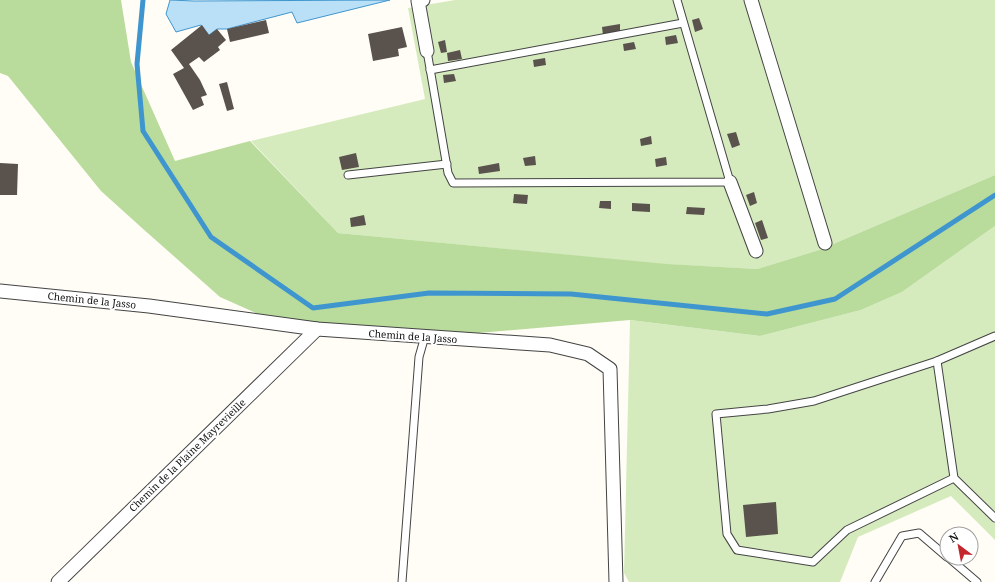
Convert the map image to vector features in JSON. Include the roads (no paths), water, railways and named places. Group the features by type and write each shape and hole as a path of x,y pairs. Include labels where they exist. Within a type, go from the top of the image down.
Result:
{"street":[{"path":"421,0 427,51"},
{"path":"751,0 825,243"},
{"path":"730,182 756,251"},
{"name":"Chemin de la Jasso","path":"0,291 150,306 317,329 550,345 588,354 610,369 616,582"},
{"name":"Chemin de la Plaine Mayrevieille","path":"58,582 317,329"}],"lane":[{"path":"427,51 447,164 453,183 730,182 677,0"},
{"path":"430,70 683,23"},
{"path":"348,174 447,164"},
{"path":"402,582 419,357 425,336"},
{"path":"954,478 847,530 813,562 737,550 726,534 716,414 768,409 814,401 937,361 995,336"},
{"path":"937,361 954,478 995,518"},
{"path":"875,582 902,536 919,533 939,550"},
{"path":"958,566 977,582"}],"water":[{"path":"170,0 390,0 297,23 292,12 227,29 217,29 209,35 201,25 176,32 166,14"}],"waterway":[{"path":"143,0 137,64 143,131 211,237 313,308 429,293 571,294 767,314 835,299 995,195"}]}
